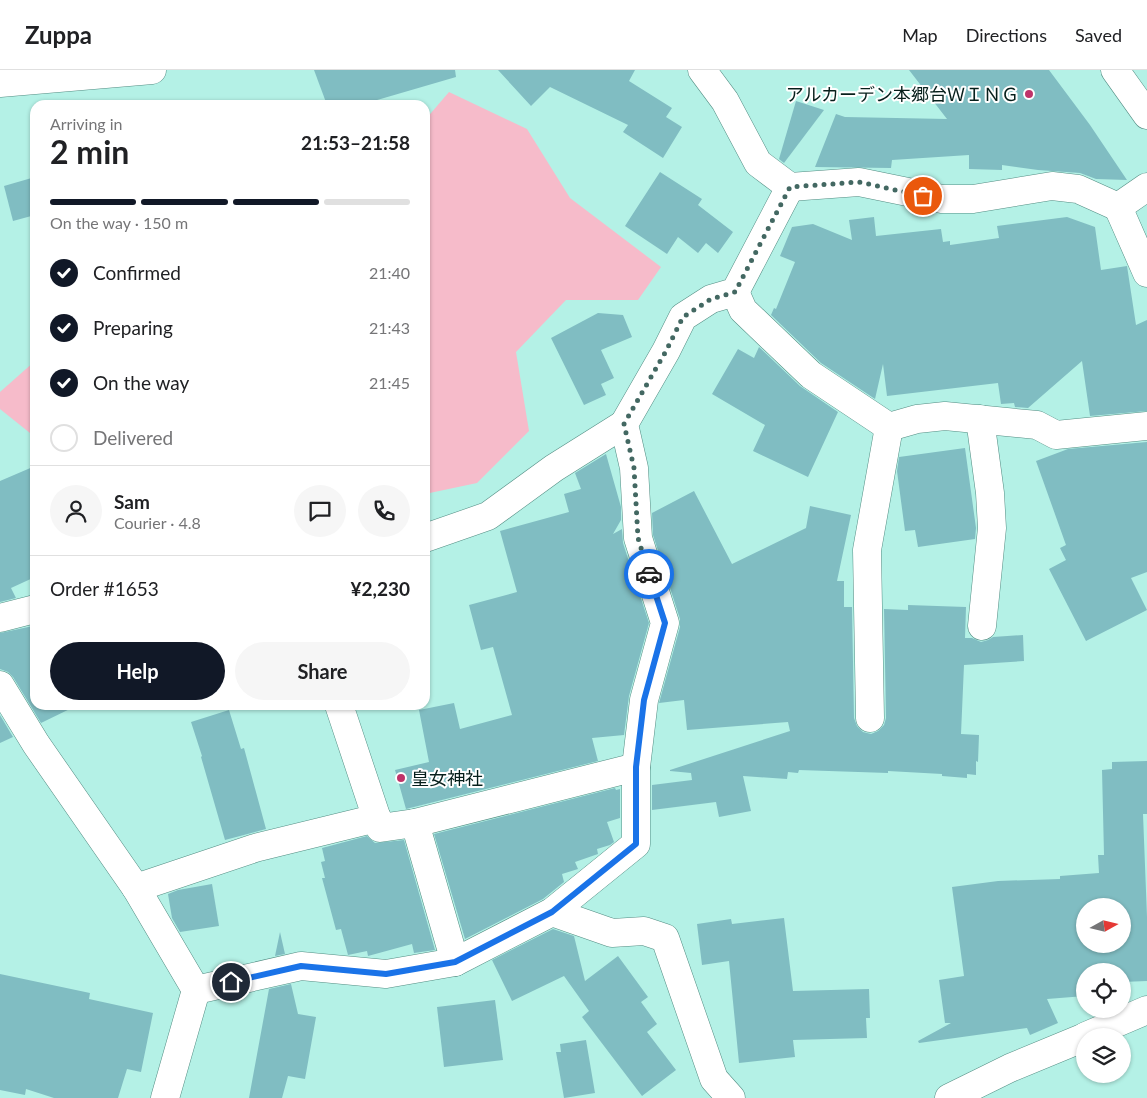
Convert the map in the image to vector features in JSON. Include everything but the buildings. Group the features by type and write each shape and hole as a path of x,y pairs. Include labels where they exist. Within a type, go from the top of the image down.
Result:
{"street":[{"path":"0,83 152,70"},
{"path":"702,70 725,101 758,163 790,187 859,182 942,200 973,199 1052,186 1078,189 1118,207 1147,272"},
{"path":"1115,70 1147,115"},
{"path":"430,536 488,516 554,468 624,424 666,351 683,317 711,299 735,292 790,187"},
{"path":"1118,207 1147,187"},
{"path":"735,292 744,310 810,375 889,426 917,419 946,416 1037,425 1056,435 1147,426"},
{"path":"980,419 992,528 982,626"},
{"path":"196,990 301,966 386,974 455,962 552,912 636,844 636,767 644,700 665,623 638,538 634,468 624,424"},
{"path":"870,718 867,550 889,426"},
{"path":"0,618 30,610"},
{"path":"0,685 36,744 136,888 196,990 165,1098"},
{"path":"341,710 380,828 415,823 636,767"},
{"path":"136,888 255,848 377,818"},
{"path":"415,823 455,962"},
{"path":"552,912 612,933 644,931 666,938 714,1079 731,1098"},
{"path":"1104,1028 1147,1010"},
{"path":"949,1098 1010,1068 1076,1040"}],"shaded area":[{"path":"449,92 527,129 570,198 661,267 638,300 566,300 516,352 529,431 477,483 430,493 430,114"},
{"path":"30,365 30,433 0,409 0,392"}],"way so far":[{"path":"649,574 638,538 634,468 624,424 666,351 683,317 711,299 735,292 790,187 859,182 923,196"}],"place":[{"name":"アルカーデン本郷台ＷＩＮＧ","path":"1029,94"},
{"name":"皇女神社","path":"401,778"}],"route":[{"path":"231,982 301,966 386,974 455,962 552,912 636,844 636,767 644,700 665,623 649,574"}]}
